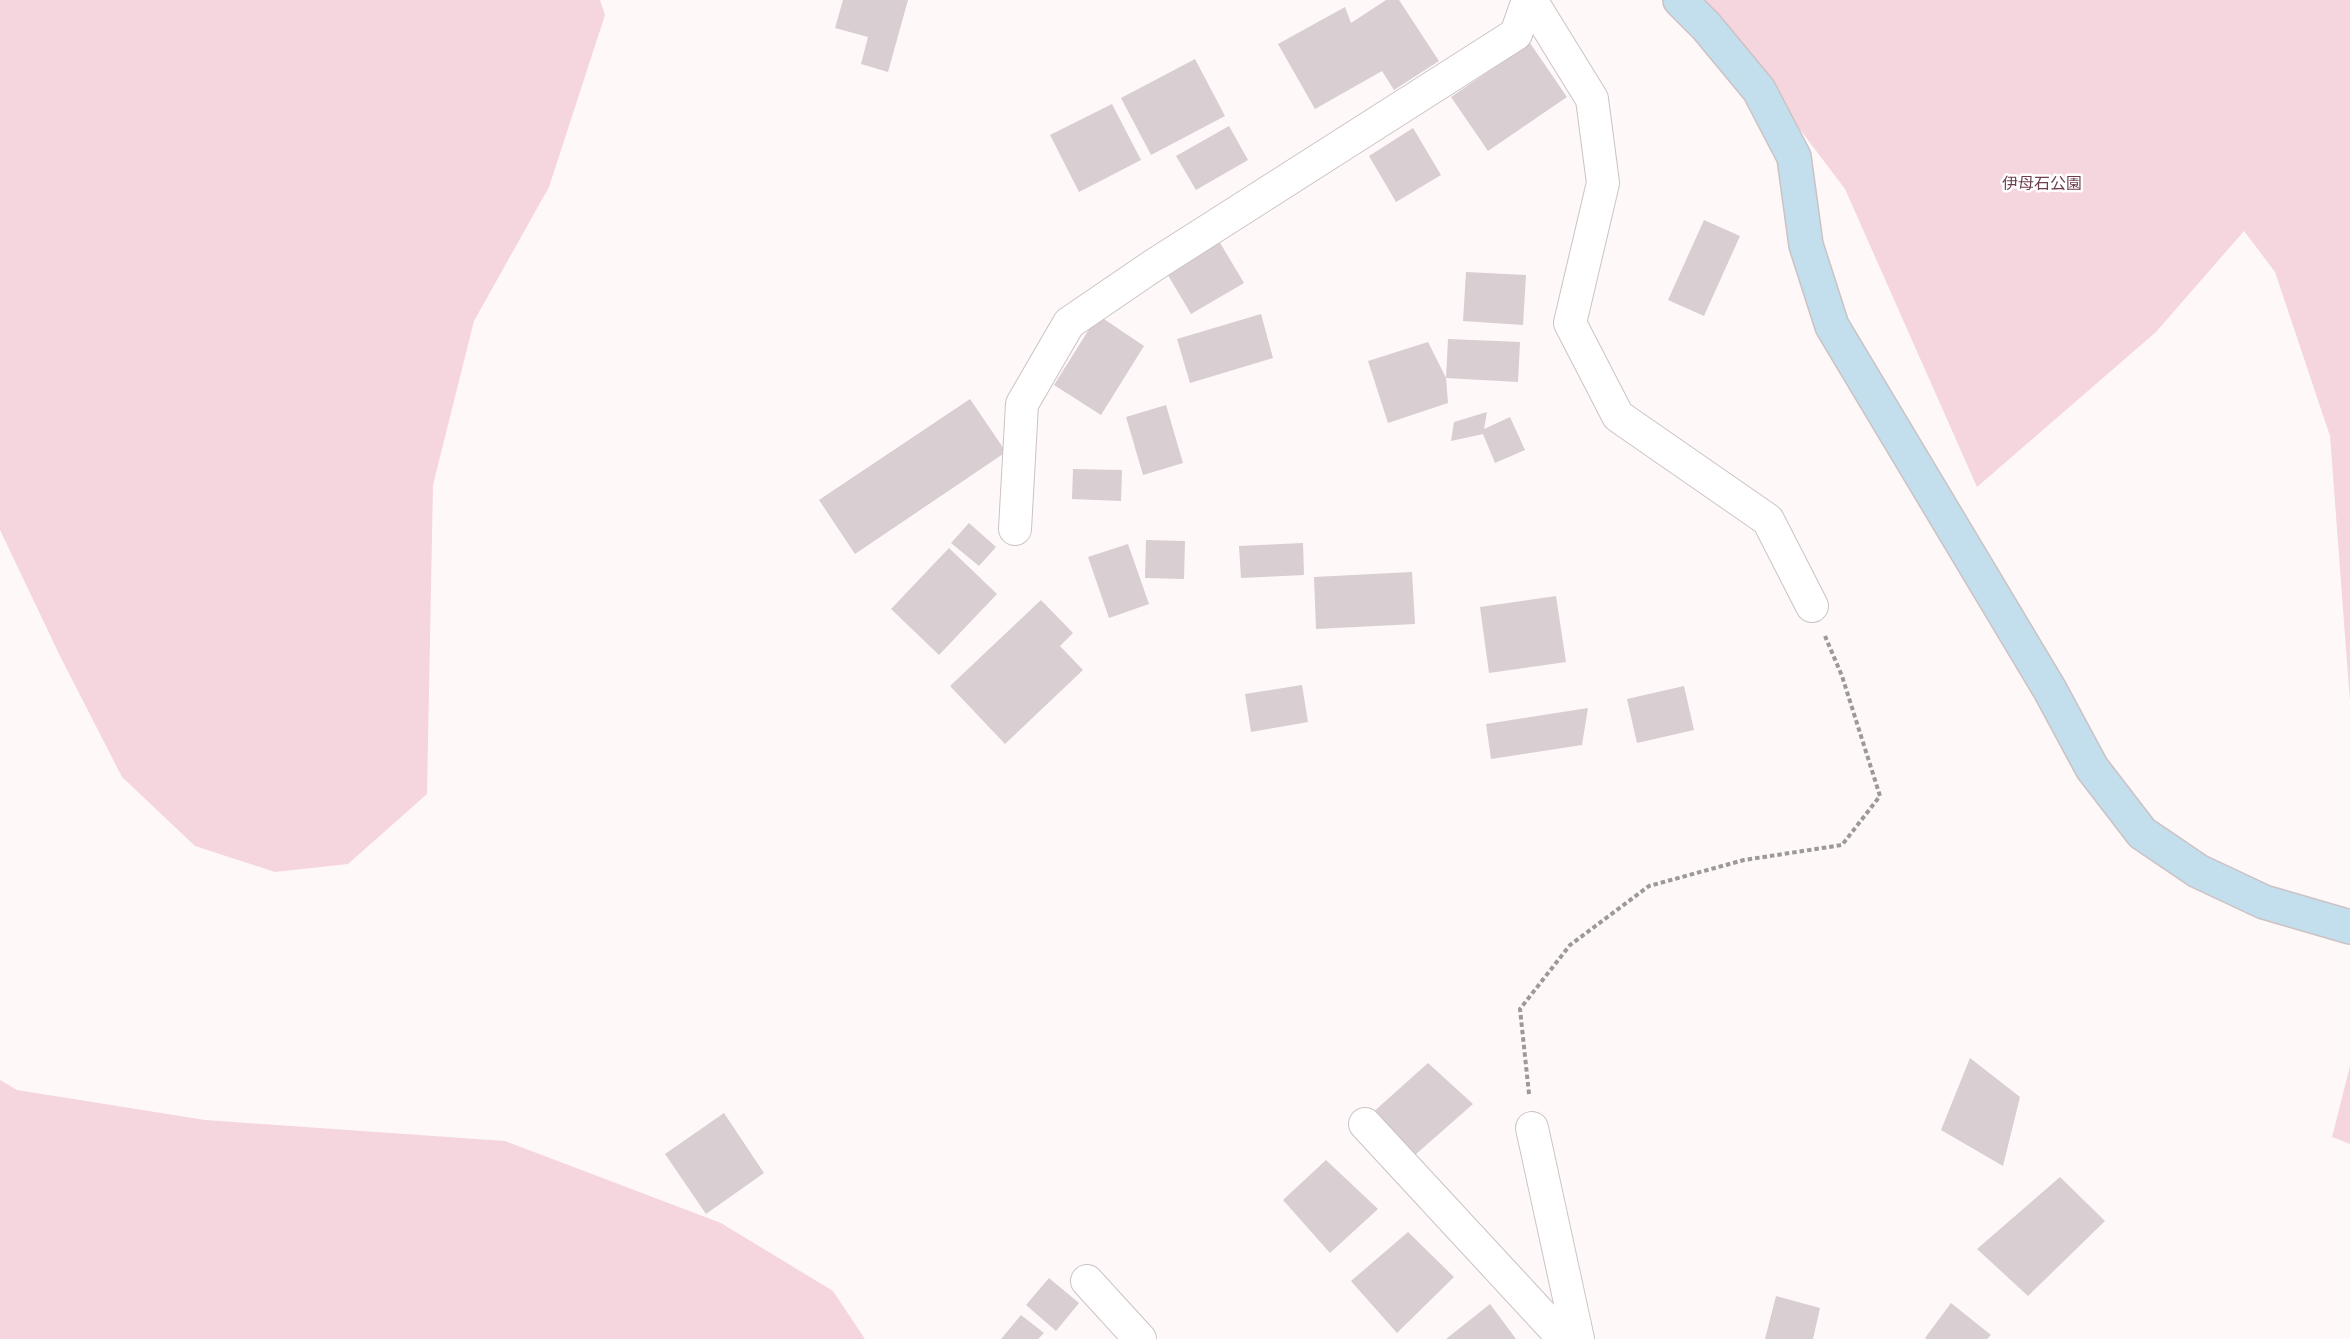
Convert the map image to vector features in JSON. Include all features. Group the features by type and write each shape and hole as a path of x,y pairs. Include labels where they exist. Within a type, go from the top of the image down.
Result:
{"street":[{"path":"1016,529 1023,404 1069,323 1154,265 1516,34 1529,0"},
{"path":"1529,0 1592,99 1594,110 1603,183 1570,323 1618,416 1768,519 1812,606"},
{"path":"1680,0 1706,26 1760,90 1794,157 1806,245 1833,326 2050,690 2092,768 2142,833 2198,871 2264,902 2350,927"},
{"path":"1365,1124 1564,1339"},
{"path":"1532,1128 1578,1339"},
{"path":"1088,1281 1140,1339"}],"path":[{"path":"1532,1128 1520,1009 1570,945 1649,886 1744,860 1842,845 1880,796 1842,676 1812,606"}],"green space":[{"path":"0,0 600,0 605,15 549,187 474,321 433,485 427,794 348,864 275,872 195,846 122,777 60,656 0,530"},
{"name":"伊母石公園","path":"1702,0 2350,0 2350,702 2330,436 2275,272 2244,231 2156,332 1977,487 1845,189"},
{"path":"2350,1066 2350,1144 2332,1137"},
{"path":"0,1080 17,1090 205,1120 505,1141 721,1223 833,1291 865,1339 0,1339"}],"building":[{"path":"843,0 908,0 888,72 861,64 868,37 835,28"},
{"path":"1386,0 1399,0 1439,61 1394,90 1382,71 1315,109 1278,44 1345,7 1351,23"},
{"path":"1530,43 1567,97 1488,151 1451,97"},
{"path":"1195,59 1225,116 1151,155 1121,98"},
{"path":"1112,104 1141,160 1079,192 1050,135"},
{"path":"1229,126 1248,160 1196,190 1176,156"},
{"path":"1413,128 1441,175 1396,202 1369,156"},
{"path":"1704,220 1740,236 1704,316 1668,300"},
{"path":"1219,241 1244,283 1191,314 1166,272"},
{"path":"1466,272 1526,275 1523,325 1463,321"},
{"path":"1261,314 1273,358 1190,383 1177,339"},
{"path":"1098,315 1144,346 1101,415 1054,385"},
{"path":"1448,339 1520,342 1518,382 1446,378"},
{"path":"1428,342 1446,378 1448,403 1388,423 1368,361"},
{"path":"970,399 1006,452 855,554 819,500"},
{"path":"1166,405 1183,463 1143,475 1126,417"},
{"path":"1487,412 1484,429 1510,417 1525,450 1495,463 1483,434 1451,441 1454,422"},
{"path":"1073,469 1122,470 1121,501 1072,499"},
{"path":"969,523 996,547 979,566 951,543"},
{"path":"1146,540 1185,541 1184,579 1145,578"},
{"path":"1303,543 1304,575 1241,578 1239,546"},
{"path":"1128,544 1149,604 1109,618 1088,557"},
{"path":"949,548 997,594 939,655 891,609"},
{"path":"1412,572 1415,624 1316,629 1314,577"},
{"path":"1556,596 1566,662 1489,673 1480,607"},
{"path":"1041,600 1073,633 1060,646 1083,670 1005,744 950,686"},
{"path":"1302,685 1308,722 1251,732 1245,694"},
{"path":"1684,686 1694,730 1637,743 1627,699"},
{"path":"1588,708 1582,745 1491,759 1486,724"},
{"path":"1970,1058 2020,1097 2003,1166 1941,1130"},
{"path":"1428,1063 1473,1104 1407,1162 1371,1114"},
{"path":"724,1113 764,1173 706,1214 665,1154"},
{"path":"1326,1160 1378,1209 1330,1253 1283,1200"},
{"path":"2060,1177 2105,1221 2028,1296 1977,1249"},
{"path":"1408,1232 1454,1277 1397,1333 1351,1281"},
{"path":"1049,1278 1079,1303 1056,1331 1026,1305"},
{"path":"1776,1296 1820,1308 1813,1339 1765,1339"},
{"path":"1951,1303 1991,1335 1987,1339 1926,1339"},
{"path":"1490,1304 1516,1339 1446,1339"},
{"path":"1021,1315 1044,1333 1038,1339 1001,1339"}]}
